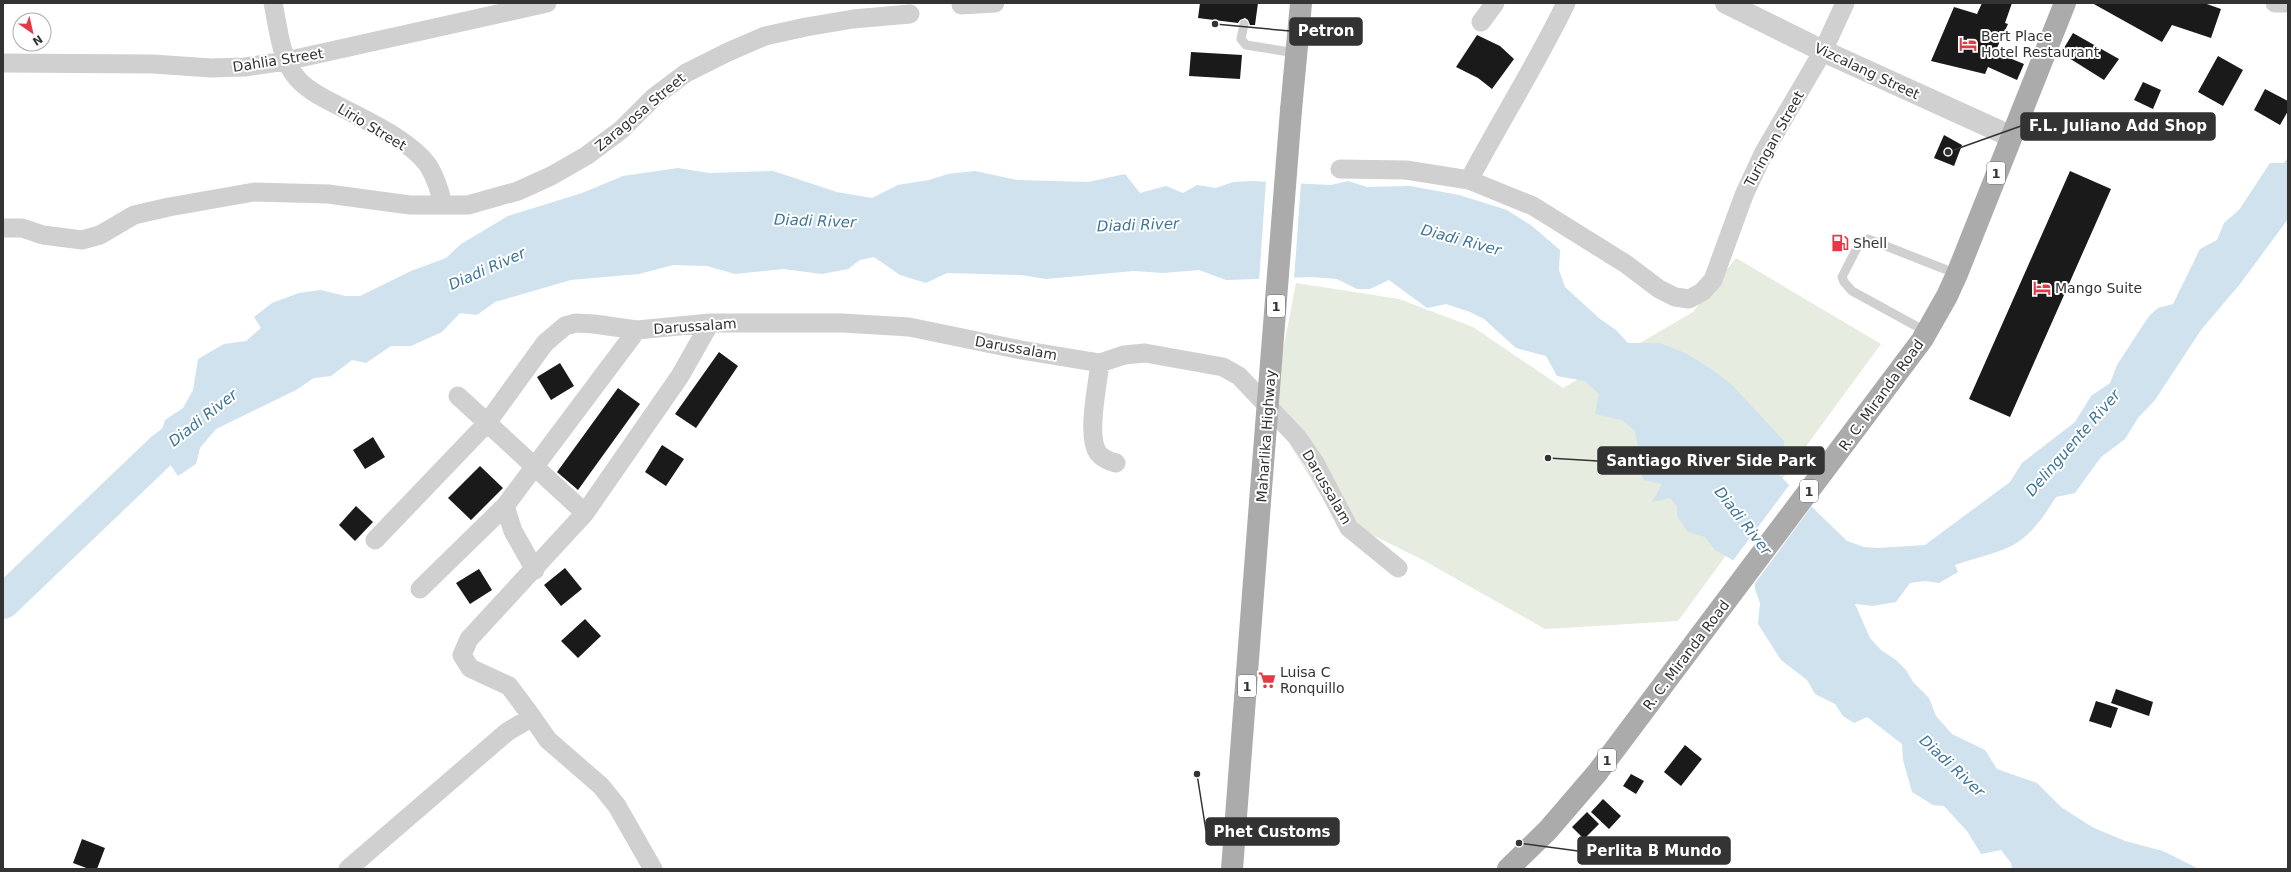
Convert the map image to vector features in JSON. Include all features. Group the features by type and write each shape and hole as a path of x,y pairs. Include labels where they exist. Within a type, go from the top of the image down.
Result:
{"main road":[{"name":"Maharlika Highway","path":"1232,869 1291,110 1301,3"},
{"name":"R. C. Miranda Road","path":"1508,869 1548,830 1597,774 1924,336 1947,296 1957,274 2010,136 2065,3"}],"street":[{"path":"273,3 286,61"},
{"name":"Dahlia Street","path":"3,63 153,64 211,68 245,67 286,61 547,3"},
{"path":"961,5 995,3"},
{"path":"1480,22 1495,3"},
{"path":"1340,168 1406,170 1469,180 1497,127 1547,43 1566,3"},
{"name":"Vizcalang Street","path":"1726,3 1823,51 2010,136"},
{"name":"Turingan Street","path":"1469,180 1533,206 1626,264 1659,289 1675,297 1689,299 1702,292 1713,280 1744,195 1764,152 1823,51 1845,3"},
{"path":"2275,3 2284,3"},
{"name":"Zaragosa Street","path":"3,228 22,228 43,235 82,240 100,235 134,215 169,207 254,192 328,194 410,205 468,205 518,190 552,176 598,148 621,130 654,97 686,73 728,52 765,36 853,19 910,14"},
{"name":"Lirio Street","path":"286,61 294,74 314,94 396,138 411,149 427,164 438,183 443,205"},
{"path":"653,869 617,806 601,786 548,740 509,686 470,668 462,655 469,639 586,513 680,376 710,323"},
{"name":"Darussalam","path":"375,540 487,423 545,343 565,326 576,324 637,330 710,323 843,323 909,327 1021,350 1100,363 1124,355 1146,353 1223,366 1239,376 1298,437 1315,463 1349,528 1398,568"},
{"path":"420,589 505,506 535,468 637,330"},
{"path":"1100,363 1093,419 1093,439 1100,455 1116,464"},
{"path":"458,396 586,513"},
{"path":"505,506 512,531 534,570"},
{"path":"348,869 507,732 532,717"}],"lane":[{"path":"1244,24 1241,39 1246,45 1296,53"},
{"path":"1924,336 1852,291 1844,282 1842,277 1860,242 1868,238 1957,274"}],"shaded area":[{"path":"1736,258 1881,344 1678,621 1545,629 1423,560 1340,519 1326,504 1271,413 1296,283 1399,299 1473,327 1563,388 1693,312"}],"water":[{"name":"Delinguente River","path":"2288,157 2288,219 2240,284 2201,330 2155,400 2138,418 2125,439 2101,457 2075,493 2056,497 2040,521 2019,541 1996,552 1955,565 1958,572 1939,583 1925,581 1910,583 1896,602 1873,606 1855,604 1870,638 1881,650 1896,660 1906,670 1913,682 1929,698 1936,716 1952,734 1985,750 1997,769 2037,783 2061,807 2092,827 2125,841 2163,851 2199,869 2012,869 2011,863 2001,850 1981,854 1967,831 1944,806 1933,805 1912,792 1903,760 1902,744 1867,717 1854,723 1843,716 1835,704 1815,694 1807,680 1781,660 1758,624 1760,603 1755,589 1754,572 1715,550 1705,537 1688,532 1677,516 1677,506 1670,498 1652,502 1662,484 1644,480 1637,466 1638,448 1635,431 1622,420 1595,414 1599,394 1585,381 1557,376 1546,356 1516,348 1484,319 1470,312 1446,304 1427,308 1389,280 1370,289 1357,289 1337,279 1312,277 1226,280 1199,270 1163,273 1134,271 1046,279 1021,275 947,273 926,283 900,275 874,257 860,260 848,269 822,274 783,269 735,274 707,266 673,265 639,274 571,280 495,302 477,315 460,313 442,332 411,346 391,346 366,363 352,360 331,376 314,378 296,390 216,429 200,448 196,464 178,476 157,446 165,420 183,408 193,390 198,359 224,344 246,341 261,328 254,317 272,303 299,293 321,290 345,296 360,296 411,271 446,258 461,244 508,216 582,193 623,176 678,168 709,173 773,171 837,192 872,198 898,185 929,180 948,174 975,171 1017,180 1088,182 1125,174 1140,193 1166,186 1183,193 1197,185 1216,188 1233,182 1252,181 1331,185 1348,181 1367,187 1410,186 1459,195 1507,210 1532,226 1560,250 1559,270 1565,287 1600,319 1616,330 1628,343 1660,343 1687,354 1714,371 1732,385 1784,441 1784,455 1756,463 1748,457 1734,457 1738,462 1748,469 1776,472 1847,541 1864,547 1878,548 1925,545 2010,482 2022,463 2075,422 2091,396 2110,383 2117,365 2149,316 2158,308 2173,304 2200,249 2217,240 2224,223 2239,210 2270,163 2284,163"}],"pier":[{"path":"1266,180 1301,182 1294,280 1259,281"},
{"path":"1790,484 1812,506 1753,586 1753,573 1732,562"}],"building":[{"path":"1200,3 1258,3 1255,25 1250,25 1248,20 1245,18 1240,20 1238,23 1198,18"},
{"path":"1982,3 2012,3 2005,23 2008,24 1995,52 2024,64 2017,80 1988,67 1985,74 1931,61 1954,7 1977,14"},
{"path":"2092,3 2204,3 2221,9 2211,38 2172,25 2162,42"},
{"path":"2073,33 2119,59 2104,80 2061,53"},
{"path":"1477,35 1500,46 1514,59 1492,89 1478,78 1456,67"},
{"path":"1191,52 1242,55 1240,79 1189,76"},
{"path":"2218,56 2243,70 2223,106 2198,92"},
{"path":"2143,82 2161,90 2153,109 2134,100"},
{"path":"2265,89 2288,101 2288,111 2280,125 2254,110"},
{"path":"1944,135 1962,145 1954,166 1934,158"},
{"path":"2070,171 2111,189 2010,417 1969,399"},
{"path":"719,352 738,366 696,428 675,414"},
{"path":"560,363 574,386 551,400 537,377"},
{"path":"618,388 640,404 578,490 557,472"},
{"path":"373,437 385,457 365,469 353,450"},
{"path":"662,445 684,459 666,486 645,472"},
{"path":"480,466 503,488 471,520 448,498"},
{"path":"356,506 373,522 355,541 339,525"},
{"path":"565,568 582,589 561,606 544,585"},
{"path":"479,569 492,590 470,604 456,583"},
{"path":"585,619 601,636 578,658 561,641"},
{"path":"2116,689 2153,702 2149,716 2111,703"},
{"path":"2096,701 2118,708 2111,728 2089,721"},
{"path":"1685,745 1702,759 1681,786 1664,772"},
{"path":"1631,774 1644,781 1636,794 1623,786"},
{"path":"1603,799 1621,816 1609,829 1591,812"},
{"path":"1587,812 1599,824 1584,839 1572,827"},
{"path":"82,839 105,848 97,869 89,869 73,863"}],"waterway":[{"name":"Diadi River","path":"3,602 161,451 198,422"}],"place":[{"name":"Petron","path":"1215,24"},
{"name":"Bert Place Hotel Restaurant","path":"1968,44"},
{"name":"F.L. Juliano Add Shop","path":"1948,152"},
{"name":"Shell","path":"1840,243"},
{"name":"Mango Suite","path":"2042,288"},
{"name":"Santiago River Side Park","path":"1548,458"},
{"name":"Luisa C Ronquillo","path":"1267,680"},
{"name":"Phet Customs","path":"1197,774"},
{"name":"Perlita B Mundo","path":"1519,843"}]}
